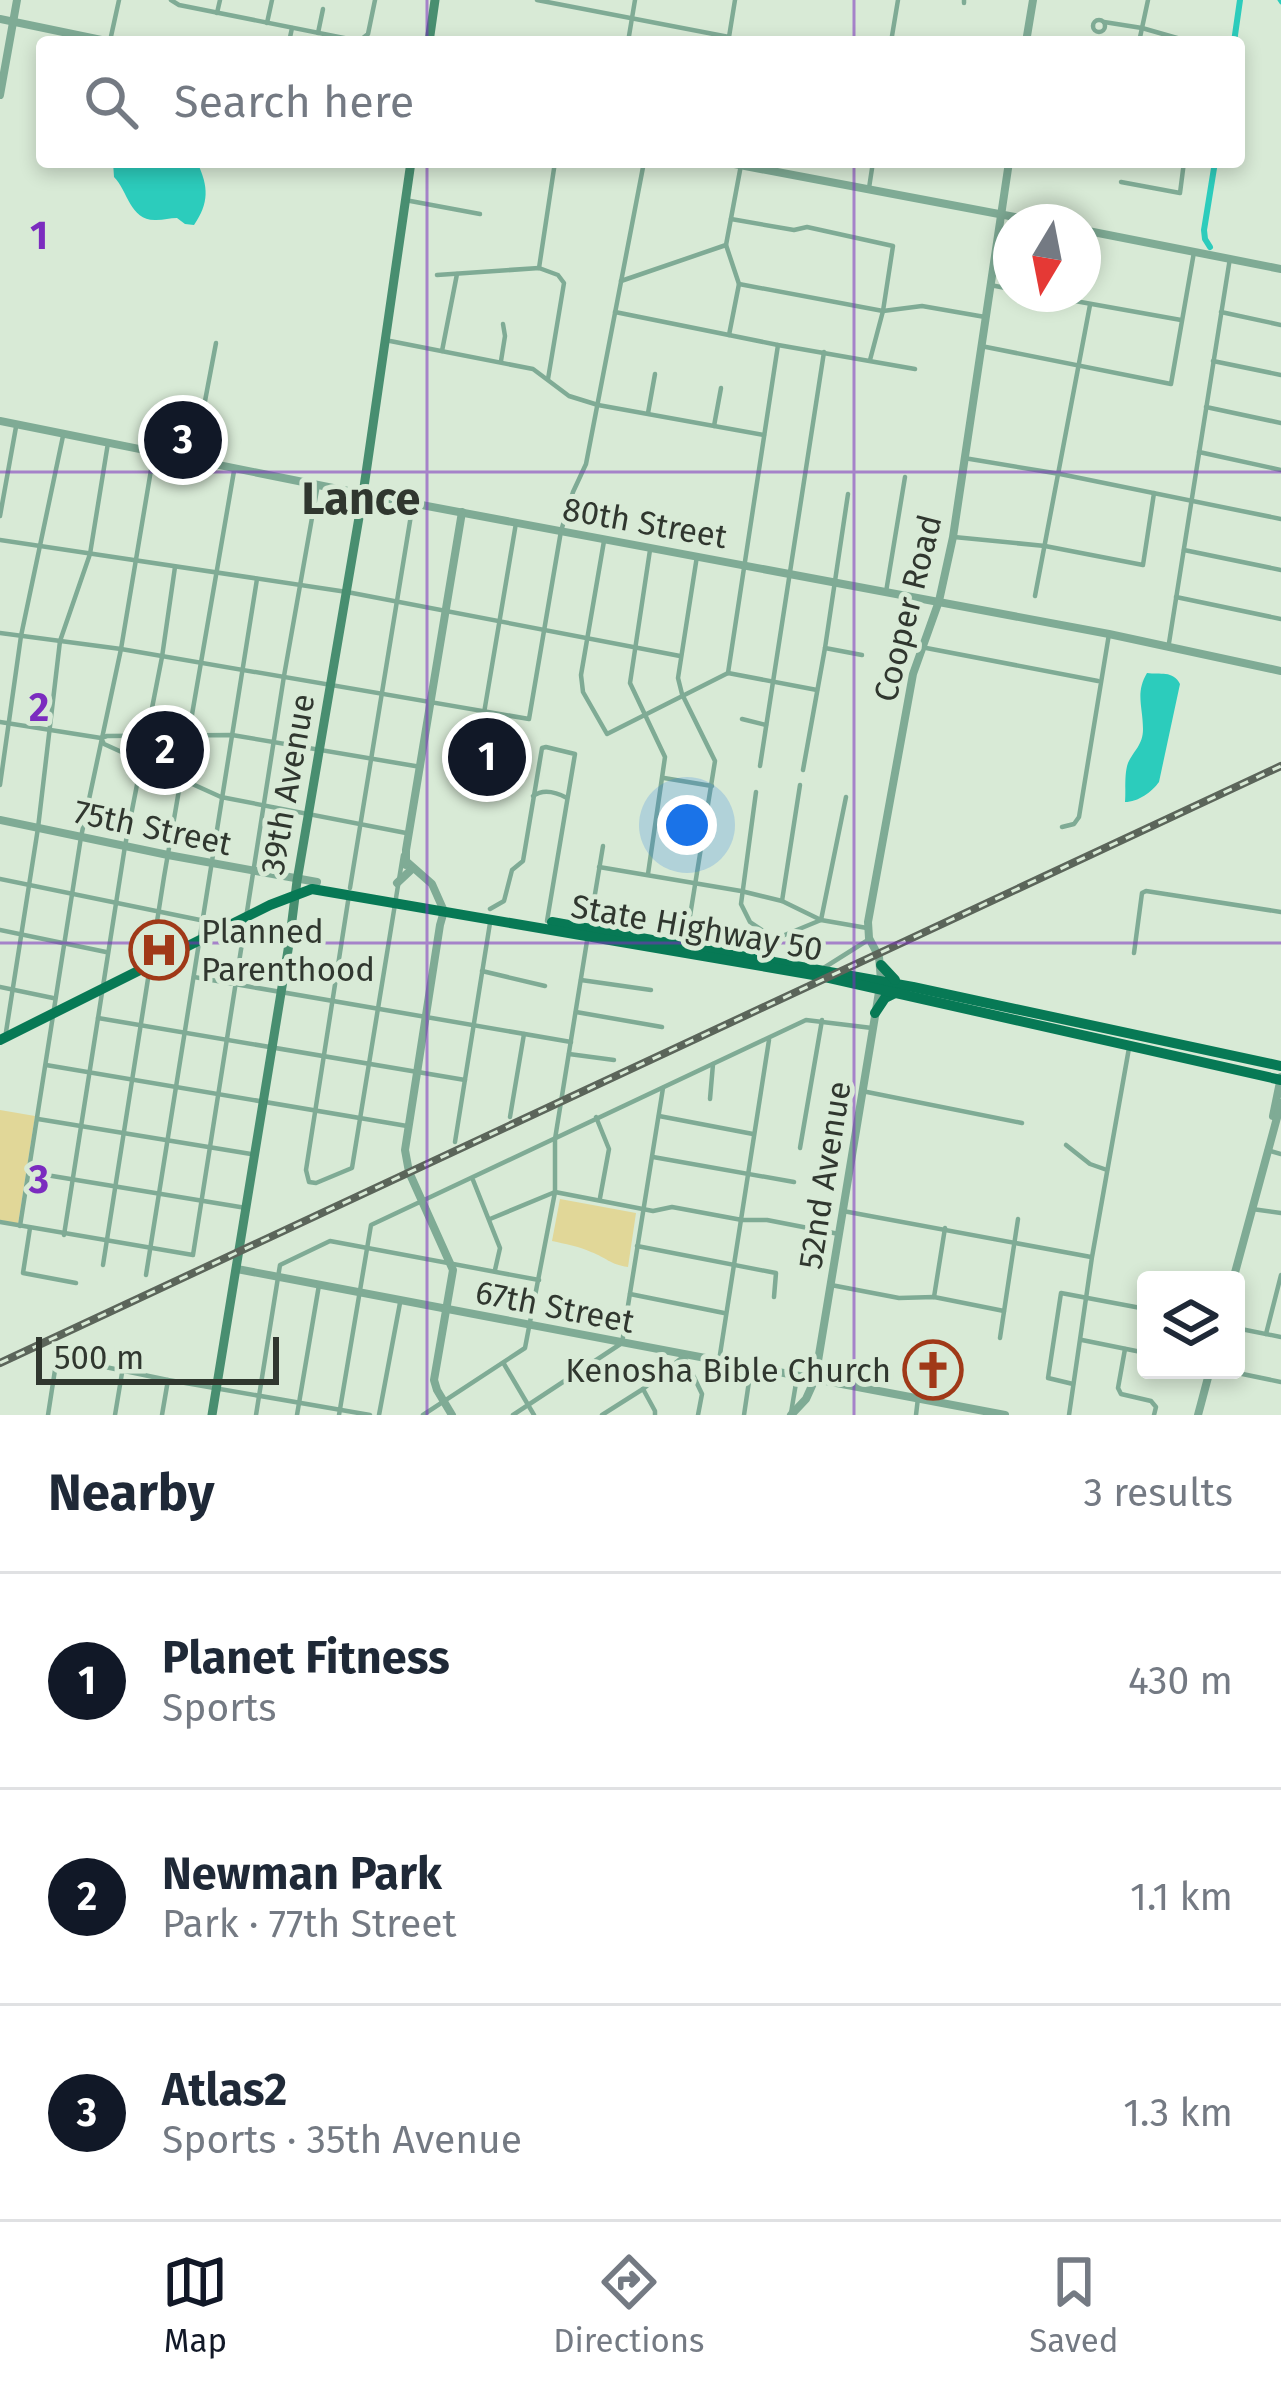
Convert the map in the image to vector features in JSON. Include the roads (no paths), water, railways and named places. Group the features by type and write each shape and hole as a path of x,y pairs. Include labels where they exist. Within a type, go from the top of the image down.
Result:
{"main road":[{"path":"430,36 435,0"},
{"name":"39th Avenue","path":"212,1415 281,992 303,887 308,816 363,494 410,168"},
{"path":"3,1039 303,887"},
{"name":"State Highway 50","path":"303,887 395,893 439,906 822,969 1070,1031 1128,1038"},
{"name":"State Highway 50","path":"439,906 547,921 589,932"},
{"name":"State Highway 50","path":"770,963 834,979 880,984"},
{"path":"874,1013 900,989 881,965"},
{"path":"880,984 928,990"},
{"name":"State Highway 50","path":"900,989 928,990 998,1006 1254,1073 1271,1083 1280,1081"},
{"path":"965,1007 998,1006"},
{"path":"1128,1038 1267,1063 1281,1056"},
{"path":"1207,1062 1232,1062 1280,1081"},
{"path":"1267,1063 1280,1081"}],"street":[{"path":"0,95 17,0"},
{"path":"111,36 118,0"},
{"path":"171,0 333,36"},
{"path":"217,13 220,0"},
{"path":"267,23 272,0"},
{"path":"367,36 375,0"},
{"path":"537,0 724,36"},
{"path":"629,36 634,0"},
{"path":"729,36 735,0"},
{"path":"892,36 898,0"},
{"path":"1028,36 1033,0"},
{"path":"1140,36 1148,0"},
{"path":"318,33 323,9"},
{"path":"0,19 81,36"},
{"path":"1104,22 1170,36"},
{"path":"290,36 292,28"},
{"path":"539,268 554,168"},
{"path":"0,633 121,649 529,719 561,531 586,464 643,168"},
{"path":"729,335 739,284 726,245 740,168"},
{"path":"758,168 993,212"},
{"path":"869,188 872,168"},
{"name":"Cooper Road","path":"1003,204 1008,168"},
{"path":"1121,182 1180,193 1183,168"},
{"path":"405,200 480,214"},
{"path":"731,220 794,230 807,227 893,246 884,311 870,360"},
{"path":"1101,234 1281,269"},
{"path":"621,281 726,245"},
{"path":"981,346 1171,384 1194,252"},
{"path":"1168,646 1230,258"},
{"path":"437,275 539,268 558,275 563,283 548,379"},
{"name":"Cooper Road","path":"868,933 905,710 939,601 952,536 993,271"},
{"path":"442,351 458,273"},
{"path":"739,284 884,311 922,307 986,317"},
{"path":"1101,307 1181,320"},
{"path":"615,312 915,368"},
{"path":"1035,596 1089,312"},
{"path":"1221,312 1281,325"},
{"path":"501,361 503,324"},
{"path":"385,340 533,369 569,396 598,405 764,435"},
{"path":"194,460 216,343"},
{"path":"728,673 778,345"},
{"path":"760,766 824,352"},
{"path":"1213,362 1281,375"},
{"path":"648,413 655,374"},
{"path":"714,426 721,388"},
{"path":"1206,407 1281,422"},
{"name":"80th Street","path":"0,421 1281,670"},
{"path":"0,516 16,424"},
{"path":"0,784 4,723 63,433"},
{"path":"3,1039 38,828 60,641 91,554 108,443"},
{"path":"20,1226 81,837 121,649 154,452"},
{"path":"1199,452 1281,470"},
{"path":"964,458 1281,519"},
{"path":"103,1264 235,468"},
{"path":"886,592 905,477"},
{"path":"0,1222 193,1255 317,484"},
{"path":"952,536 1045,546 1143,565 1154,493"},
{"path":"803,770 848,494"},
{"path":"413,503 314,1109 306,1170 309,1182 316,1184 352,1168 461,512"},
{"path":"484,713 516,523"},
{"path":"604,539 580,675 583,692 607,734 728,673 817,690"},
{"path":"0,540 347,592 680,656"},
{"path":"648,874 665,757 629,683 651,548"},
{"path":"1184,550 1281,570"},
{"path":"685,949 715,761 678,679 697,556"},
{"path":"64,1235 175,567"},
{"path":"146,1275 257,579"},
{"path":"1176,597 1281,619"},
{"path":"1062,827 1079,817 1109,634"},
{"path":"921,647 1100,681"},
{"path":"825,648 862,655"},
{"path":"584,711 592,707"},
{"path":"742,719 766,725"},
{"path":"4,723 101,738 232,735 421,767"},
{"path":"101,738 104,745 221,797 409,834"},
{"path":"455,1142 491,914 503,902 512,870 523,861 542,748 575,754 547,921"},
{"path":"664,778 712,786"},
{"path":"782,901 800,785"},
{"path":"533,796 550,791 568,798"},
{"path":"756,792 741,904 750,922 775,939"},
{"path":"821,920 846,797"},
{"name":"75th Street","path":"0,820 254,872 303,887"},
{"path":"423,1415 525,1348 555,1192 555,1139 603,846"},
{"path":"395,893 409,868 406,850"},
{"path":"599,867 782,901 821,920 868,933"},
{"path":"409,868 432,884 439,906 440,926 405,1150 451,1263 453,1278 434,1380 452,1415"},
{"path":"0,879 201,920"},
{"path":"1134,953 1146,891 1281,912"},
{"path":"775,939 821,920"},
{"path":"0,930 108,952"},
{"path":"822,969 868,933"},
{"name":"52nd Avenue","path":"791,1414 806,1400 815,1379 880,984 881,965 868,933"},
{"path":"770,963 775,939"},
{"path":"482,971 545,986"},
{"path":"194,977 571,1042"},
{"path":"581,980 651,990"},
{"path":"0,987 56,999"},
{"path":"576,1012 662,1027"},
{"path":"98,1018 465,1080"},
{"path":"339,1412 371,1225 806,1020 872,1028"},
{"path":"800,1148 822,1020"},
{"path":"511,1117 524,1034"},
{"path":"1069,1415 1128,1038"},
{"path":"719,1360 769,1039"},
{"path":"569,1054 614,1060"},
{"path":"710,1099 713,1064"},
{"path":"46,1065 408,1126"},
{"path":"1235,1271 1275,1121 1280,1081"},
{"path":"513,1415 622,1343 663,1088"},
{"path":"862,1091 1022,1123"},
{"path":"659,1116 754,1134"},
{"path":"596,1117 609,1149 600,1199"},
{"path":"38,1119 255,1154"},
{"path":"1066,1144 1090,1164 1107,1170"},
{"path":"1267,1150 1281,1154"},
{"path":"653,1157 794,1182"},
{"path":"28,1172 246,1208"},
{"path":"473,1178 500,1248 495,1270"},
{"path":"490,1219 555,1192 653,1211 672,1207 839,1234"},
{"path":"1252,1208 1281,1213"},
{"path":"843,1210 1092,1257"},
{"path":"1000,1338 1018,1219"},
{"path":"30,1228 23,1273 76,1282"},
{"path":"934,1297 945,1228"},
{"path":"256,1415 280,1265 330,1240 539,1280"},
{"path":"637,1246 776,1273 774,1298"},
{"name":"67th Street","path":"237,1269 1005,1415"},
{"path":"1266,1334 1281,1275"},
{"path":"297,1415 320,1285"},
{"path":"831,1285 1004,1311"},
{"path":"1073,1384 1048,1378 1061,1293 1137,1307"},
{"path":"630,1294 726,1313"},
{"path":"379,1415 400,1301"},
{"path":"1245,1330 1281,1337"},
{"path":"1082,1340 1137,1351"},
{"path":"1125,1349 1118,1388 1121,1394 1151,1401 1156,1407 1154,1415"},
{"path":"602,1415 684,1356 702,1394 698,1415"},
{"path":"50,1415 57,1358 370,1415"},
{"path":"504,1364 534,1415"},
{"path":"744,1415 751,1368"},
{"path":"116,1415 123,1372"},
{"path":"1245,1375 1281,1382"},
{"path":"791,1414 797,1376"},
{"path":"1198,1415 1208,1379"},
{"path":"162,1415 168,1380"},
{"path":"643,1389 655,1415"},
{"path":"916,1415 918,1398"}],"water":[{"path":"113,168 199,168 206,195 194,225 177,218 147,219 130,204"},
{"path":"1147,673 1170,675 1180,684 1159,782 1144,796 1125,802 1127,767 1143,735 1140,694"}],"waterway":[{"path":"1235,36 1240,0"},
{"path":"1210,247 1204,230 1214,168"}],"railway":[{"path":"0,1363 1281,766"}],"place":[{"name":"Atlas2","path":"183,440"},
{"name":"Newman Park","path":"165,750"},
{"name":"Planet Fitness","path":"487,757"},
{"name":"Planned Parenthood","path":"159,950"},
{"name":"Kenosha Bible Church","path":"933,1370"}],"district":[{"name":"Lance","path":"361,498"}]}
